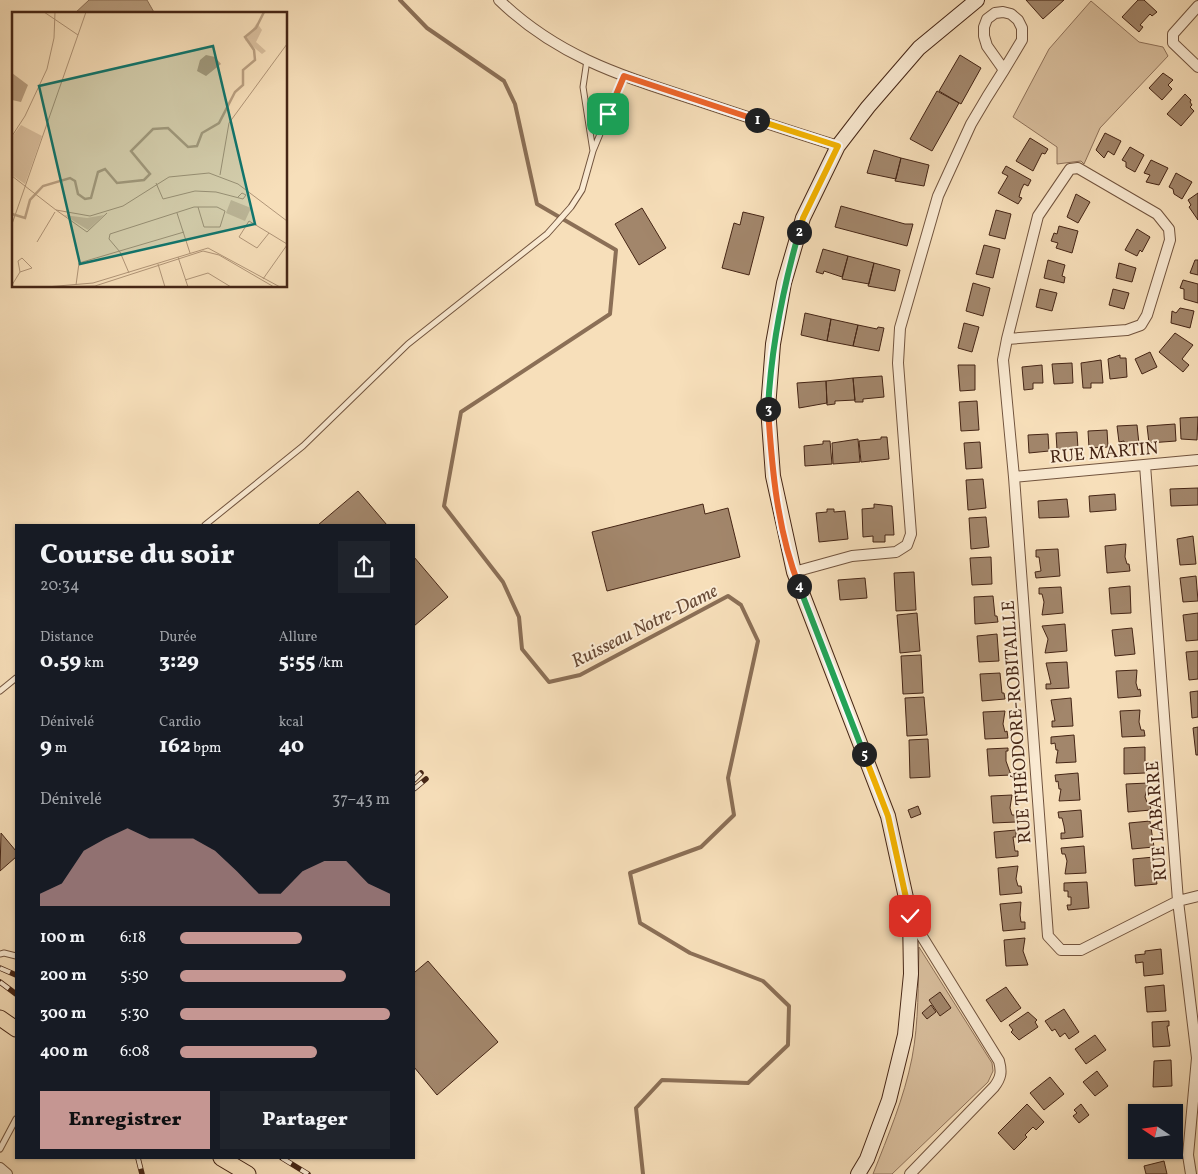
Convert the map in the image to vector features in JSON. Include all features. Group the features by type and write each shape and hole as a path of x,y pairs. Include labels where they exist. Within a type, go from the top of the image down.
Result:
{"main road":[{"path":"0,1018 15,1028"},
{"path":"223,1159 248,1174"}],"street":[{"path":"499,0 518,18 555,45 624,76 838,146"},
{"path":"858,1174 867,1160 890,1100 905,1035 911,974 910,916 888,816 794,572 773,476 768,408 773,344 784,283 803,218 838,146 919,48 977,0"},
{"path":"1198,6 1173,34 1173,43 1198,67"},
{"path":"794,572 852,556 896,552 907,545 911,534 898,363 900,328 938,196 971,124 1004,70 1022,40 1022,28 1011,14 1003,12 995,13 987,18 984,36 987,46 1004,70"},
{"name":"RUE THÉODORE-ROBITAILLE","path":"1007,339 1127,330 1141,325 1147,315 1170,240 1169,228 1157,214 1078,168 1070,168 1038,216 1007,339 1003,360 1014,477 1048,936 1061,950 1081,950 1178,901 1198,896"},
{"name":"RUE MARTIN","path":"1014,477 1198,460"},
{"name":"RUE LABARRE","path":"1145,465 1178,901 1197,1058 1188,1155 1191,1174"},
{"path":"910,916 999,1061 1002,1072 994,1088 910,1174"},
{"path":"0,1168 7,1174"}],"lane":[{"path":"587,60 583,87 593,151"},
{"path":"206,524 302,446 408,344 547,234 571,207 582,190 593,151 624,76"},
{"path":"0,691 15,679"},
{"path":"0,954 15,956"},
{"path":"0,1149 15,1121"}],"shaded area":[{"path":"89,0 147,0 154,12 76,12"},
{"path":"1091,1 1139,42 1163,47 1168,56 1100,128 1084,164 1081,161 1057,164 1057,147 1013,117 1049,49"},
{"path":"919,947 992,1063 993,1071 988,1082 892,1174 873,1174 890,1131 909,1073 917,1016"}],"building":[{"path":"1026,0 1064,0 1043,19"},
{"path":"1138,0 1144,0 1157,12 1152,16 1150,14 1140,25 1143,27 1139,32 1122,17"},
{"path":"960,55 981,68 961,104 939,91"},
{"path":"1163,73 1173,80 1168,85 1172,89 1162,100 1149,88"},
{"path":"937,91 959,103 932,151 910,139"},
{"path":"1185,94 1191,100 1192,105 1190,107 1194,111 1181,126 1167,114"},
{"path":"1105,133 1121,141 1114,155 1108,151 1104,158 1096,150"},
{"path":"1030,138 1048,149 1045,154 1042,153 1033,171 1016,161"},
{"path":"1130,147 1144,155 1135,172 1126,167 1126,162 1122,160"},
{"path":"874,150 901,158 896,179 867,173"},
{"path":"901,158 929,165 924,186 895,181"},
{"path":"1151,160 1168,168 1159,185 1146,182 1150,175 1144,173"},
{"path":"1006,166 1031,180 1028,186 1024,184 1019,197 1022,198 1018,204 998,193 1008,176 1002,173"},
{"path":"1176,173 1192,182 1182,199 1174,194 1173,189 1169,187"},
{"path":"1198,193 1198,220 1189,207 1191,205 1188,200"},
{"path":"1076,194 1090,202 1078,223 1067,217"},
{"path":"841,206 905,224 913,224 907,246 835,227"},
{"path":"642,208 666,248 639,265 615,224"},
{"path":"996,210 1011,214 1005,239 989,235"},
{"path":"743,212 764,217 749,275 722,268 734,223 740,225"},
{"path":"1059,226 1078,231 1072,253 1056,248 1058,243 1051,241 1054,233 1057,234"},
{"path":"1137,229 1150,237 1142,252 1140,250 1137,256 1125,250"},
{"path":"984,245 1000,249 993,278 976,274"},
{"path":"823,249 848,256 842,277 824,271 823,274 816,272"},
{"path":"848,256 874,263 869,284 842,279"},
{"path":"1048,260 1065,265 1062,276 1065,277 1064,283 1044,278"},
{"path":"1195,260 1198,260 1198,275 1190,273"},
{"path":"874,263 900,270 895,291 868,286"},
{"path":"1119,263 1136,268 1132,282 1116,278"},
{"path":"1183,280 1198,284 1198,303 1184,299 1184,289 1180,288"},
{"path":"973,283 990,288 983,316 966,311"},
{"path":"1040,289 1057,293 1052,311 1036,307"},
{"path":"1113,289 1129,293 1124,309 1109,305"},
{"path":"1180,308 1194,311 1190,328 1171,323 1172,311 1176,313"},
{"path":"805,313 831,319 827,341 801,335"},
{"path":"831,319 858,325 853,346 827,341"},
{"path":"964,323 979,327 972,352 958,348"},
{"path":"858,325 877,329 878,327 884,328 879,351 853,346"},
{"path":"1175,333 1193,345 1182,359 1189,365 1183,372 1159,352"},
{"path":"1150,352 1157,367 1142,374 1135,359"},
{"path":"1120,355 1120,358 1126,358 1127,377 1110,379 1108,359"},
{"path":"1101,360 1103,383 1091,383 1091,388 1083,388 1081,363"},
{"path":"1072,363 1073,383 1054,384 1052,364"},
{"path":"958,365 975,365 975,390 960,391"},
{"path":"1042,365 1043,383 1033,383 1033,389 1024,390 1022,367"},
{"path":"882,376 884,397 863,399 863,402 855,402 853,378"},
{"path":"853,378 855,400 835,401 835,404 827,405 826,381"},
{"path":"826,381 827,403 799,408 797,383"},
{"path":"977,401 979,430 961,431 959,402"},
{"path":"1198,417 1197,440 1181,439 1180,418"},
{"path":"1175,424 1176,441 1149,443 1147,426"},
{"path":"1137,425 1139,444 1124,446 1124,441 1119,442 1117,426"},
{"path":"1107,430 1108,447 1089,448 1088,431"},
{"path":"1077,432 1078,449 1057,450 1056,433"},
{"path":"1048,434 1049,451 1029,453 1028,435"},
{"path":"881,437 887,437 889,459 861,462 859,441 881,439"},
{"path":"858,439 860,462 833,464 832,443"},
{"path":"823,441 830,441 832,464 805,466 804,446 823,444"},
{"path":"980,442 982,468 966,469 964,443"},
{"path":"983,479 986,508 968,510 966,480"},
{"path":"1198,488 1198,505 1171,506 1170,489"},
{"path":"358,491 386,524 319,524"},
{"path":"1115,494 1116,510 1090,512 1089,496"},
{"path":"1067,499 1069,517 1039,518 1038,501"},
{"path":"703,504 705,514 728,508 740,557 607,591 592,532"},
{"path":"874,504 892,506 894,535 885,535 885,542 873,542 873,536 863,537 862,509 874,508"},
{"path":"827,509 834,509 834,512 845,511 848,539 819,542 816,513 827,512"},
{"path":"986,517 989,547 971,549 969,518"},
{"path":"1193,536 1196,564 1180,565 1177,539"},
{"path":"1126,544 1125,557 1130,571 1107,573 1105,546"},
{"path":"1058,549 1060,576 1036,578 1035,572 1041,571 1039,557 1036,557 1036,550"},
{"path":"991,557 992,584 972,585 970,558"},
{"path":"415,558 448,597 415,625"},
{"path":"914,572 916,610 896,611 894,573"},
{"path":"1196,576 1198,601 1183,602 1180,578"},
{"path":"865,578 867,598 840,600 838,580"},
{"path":"1130,586 1131,613 1111,614 1109,588"},
{"path":"1061,587 1063,613 1042,615 1044,602 1042,594 1039,594 1039,588"},
{"path":"993,596 995,616 997,616 998,622 975,624 974,597"},
{"path":"917,613 920,651 900,653 897,615"},
{"path":"1198,613 1198,640 1186,641 1183,615"},
{"path":"1065,624 1067,651 1045,653 1048,639 1042,626"},
{"path":"1132,628 1135,654 1115,656 1112,630"},
{"path":"997,634 999,661 979,662 977,636"},
{"path":"1198,651 1198,679 1189,680 1186,652"},
{"path":"921,655 923,693 903,694 901,656"},
{"path":"1067,662 1069,688 1046,689 1046,684 1051,684 1046,663"},
{"path":"1137,670 1136,683 1138,690 1140,689 1141,696 1118,698 1116,671"},
{"path":"1000,673 1002,693 1004,693 1005,699 982,701 980,674"},
{"path":"1198,691 1198,717 1192,718 1190,692"},
{"path":"924,697 927,735 907,736 905,698"},
{"path":"1071,698 1073,726 1052,727 1052,721 1055,721 1051,700"},
{"path":"1140,710 1139,722 1145,736 1122,737 1120,711"},
{"path":"1005,711 1003,724 1008,738 985,739 983,712"},
{"path":"1198,727 1198,755 1196,755 1193,728"},
{"path":"1074,735 1076,762 1056,763 1058,750 1056,750 1055,743 1051,744 1051,737"},
{"path":"928,739 930,777 910,778 909,740"},
{"path":"1145,747 1145,773 1124,774 1124,748"},
{"path":"1008,748 1008,751 1006,751 1006,761 1011,775 989,776 987,749"},
{"path":"1078,773 1080,800 1059,801 1061,789 1059,789 1058,781 1056,782 1055,775"},
{"path":"1148,783 1145,797 1148,805 1150,804 1151,810 1128,812 1126,784"},
{"path":"1012,795 1010,808 1012,815 1015,815 1016,822 993,823 991,796"},
{"path":"918,806 921,814 911,818 908,810"},
{"path":"1081,810 1083,837 1061,839 1061,833 1065,833 1062,818 1059,818 1058,812"},
{"path":"1150,821 1154,847 1132,849 1129,823"},
{"path":"1016,830 1016,837 1013,837 1015,851 1018,851 1018,856 996,858 994,832"},
{"path":"1,833 15,850 15,858 0,871"},
{"path":"1084,846 1086,873 1065,874 1067,861 1065,854 1062,854 1061,848"},
{"path":"1154,857 1152,871 1157,884 1135,886 1133,859"},
{"path":"1018,866 1016,879 1018,886 1021,886 1022,893 1000,895 998,868"},
{"path":"1087,882 1089,908 1068,910 1067,905 1071,905 1071,897 1068,897 1068,891 1064,891 1064,883"},
{"path":"1021,902 1021,922 1025,922 1025,929 1003,931 1000,904"},
{"path":"1025,938 1023,951 1028,965 1006,966 1004,940"},
{"path":"1161,949 1163,974 1144,976 1143,962 1136,963 1135,955 1145,954 1145,951"},
{"path":"428,961 498,1042 437,1095 415,1068 415,972"},
{"path":"1164,985 1166,1011 1147,1012 1145,987"},
{"path":"1006,987 1021,1008 1001,1022 986,1000"},
{"path":"940,992 951,1008 940,1016 929,1000"},
{"path":"931,1005 936,1012 927,1019 922,1013"},
{"path":"1064,1009 1079,1032 1069,1039 1065,1033 1060,1037 1055,1029 1052,1031 1045,1021"},
{"path":"1028,1012 1037,1020 1035,1022 1038,1027 1019,1040 1011,1032 1013,1030 1009,1025"},
{"path":"1169,1021 1169,1026 1167,1026 1170,1046 1153,1047 1152,1022"},
{"path":"1095,1035 1106,1050 1086,1064 1075,1049"},
{"path":"1171,1060 1172,1086 1153,1087 1154,1061"},
{"path":"1097,1071 1108,1086 1095,1096 1083,1082"},
{"path":"1050,1077 1064,1094 1044,1110 1030,1093"},
{"path":"1027,1104 1044,1122 1036,1130 1033,1127 1025,1135 1027,1137 1014,1150 998,1133"},
{"path":"1081,1104 1089,1115 1079,1123 1073,1116 1077,1113 1074,1110"},
{"path":"1164,1161 1167,1174 1146,1174 1144,1166"}],"waterway":[{"name":"Ruisseau Notre-Dame","path":"400,0 427,28 504,81 515,104 537,204 616,250 610,314 461,412 444,506 503,582 519,617 522,649 549,682 580,675 728,596 741,605 758,641 728,778 734,815 701,847 630,873 640,923 690,953 763,981 789,1006 788,1045 748,1083 662,1080 636,1108 643,1174"}],"railway":[{"path":"415,779 421,773"},
{"path":"415,788 426,779"},
{"path":"0,968 15,975"},
{"path":"0,982 15,993"},
{"path":"138,1159 142,1174"},
{"path":"284,1159 308,1174"}],"route":[{"path":"608,114 624,76 838,146 803,218 784,283 773,344 768,408 773,476 785,541 794,572 888,816 910,916"}]}
